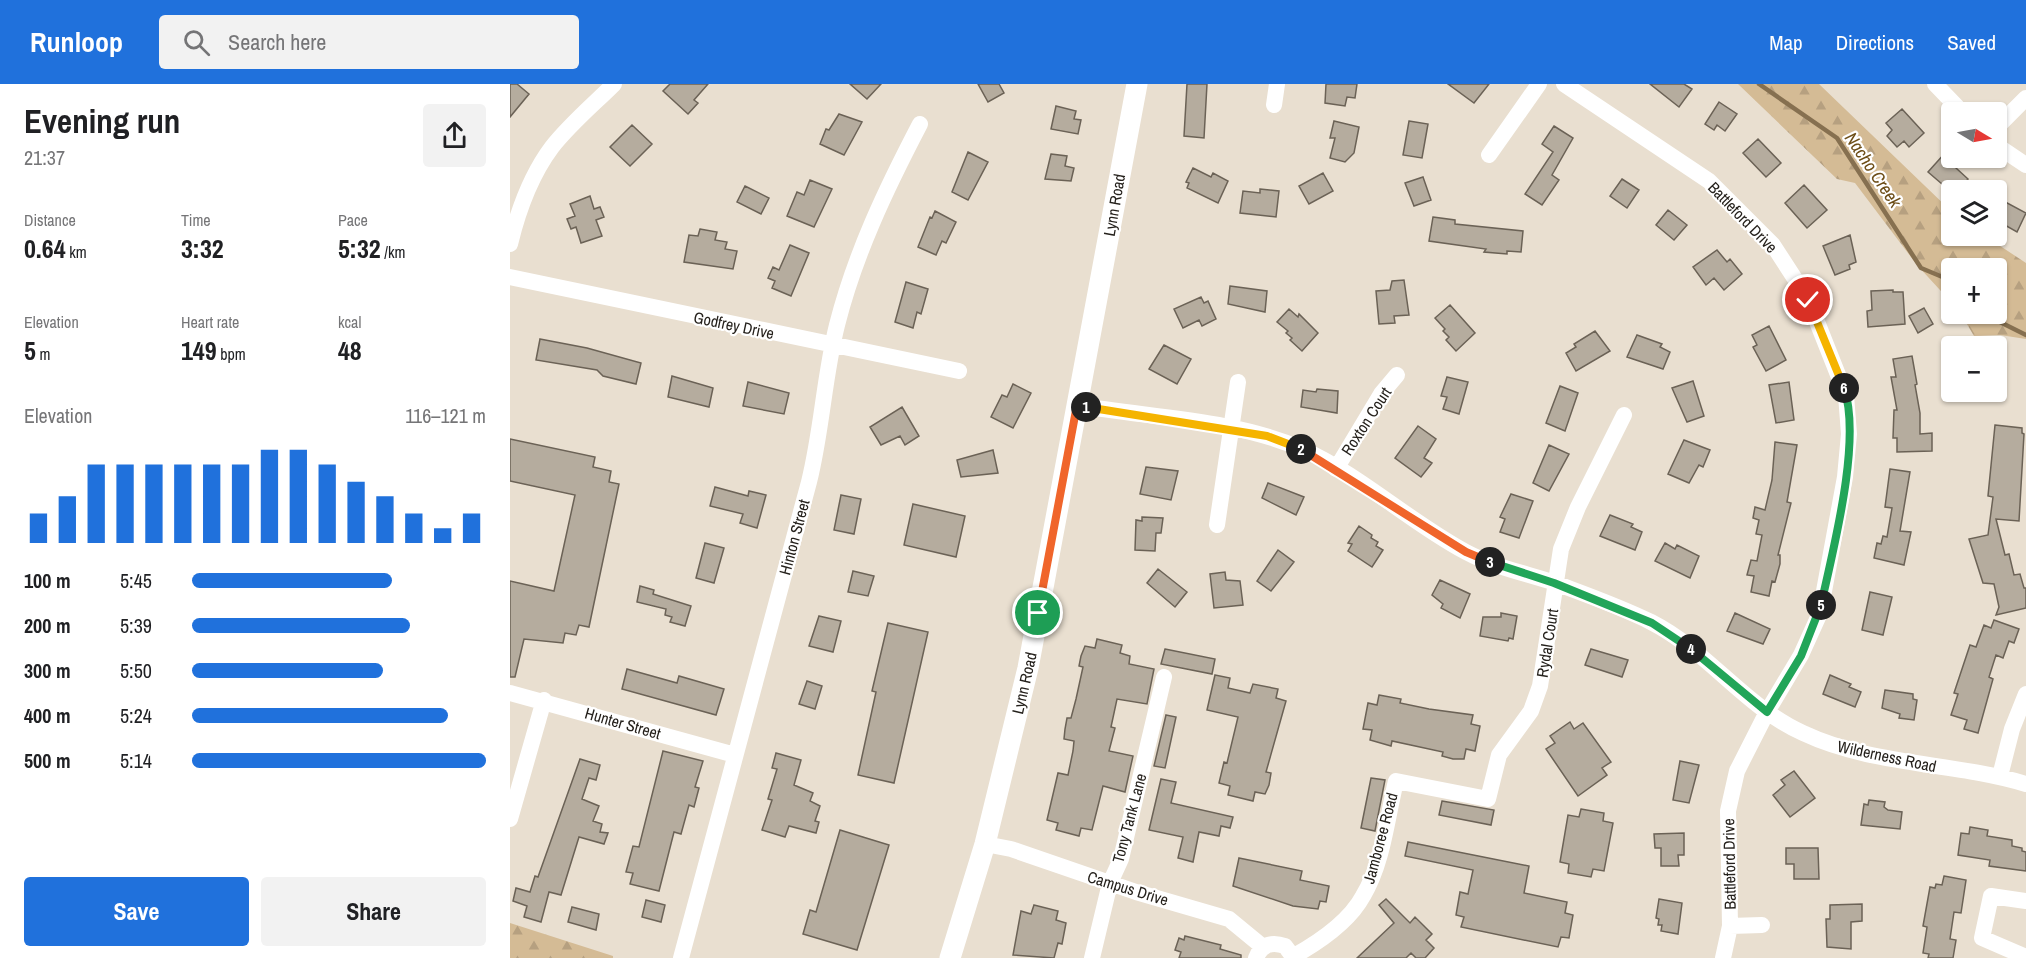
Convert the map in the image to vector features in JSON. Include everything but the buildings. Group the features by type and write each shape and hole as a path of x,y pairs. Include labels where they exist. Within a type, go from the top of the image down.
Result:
{"main road":[{"name":"Lynn Road","path":"950,958 985,844 1028,668 1137,84"}],"street":[{"path":"510,244 516,220 535,175 552,147 614,84"},
{"path":"1274,105 1277,84"},
{"path":"1489,155 1539,84"},
{"name":"Battleford Drive","path":"1564,84 1709,181 1773,245 1808,300 1846,395 1849,434 1845,477 1820,613 1801,656 1767,712 1737,771 1728,811 1730,926 1723,958"},
{"path":"1935,84 1952,102"},
{"path":"2007,117 2026,98"},
{"name":"Hinton Street","path":"681,958 814,462 832,346 855,262 888,184 920,124"},
{"path":"2007,152 2026,165"},
{"name":"Godfrey Drive","path":"510,277 959,371"},
{"name":"Roxton Court","path":"1336,469 1381,394 1397,375"},
{"path":"1217,525 1233,429 1238,382"},
{"name":"Wilderness Road","path":"1077,405 1233,429 1277,439 1305,450 1466,552 1554,583 1652,623 1703,658 1767,712 1802,733 1839,747 1888,760 2000,777 2026,784"},
{"name":"Rydal Court","path":"1488,799 1500,755 1531,711 1540,686 1561,549 1578,507 1623,415"},
{"name":"Tony Tank Lane","path":"1092,958 1110,883 1121,859 1164,677"},
{"name":"Hunter Street","path":"510,693 544,700 735,755"},
{"path":"2000,777 2012,729 2026,694"},
{"path":"510,819 544,700"},
{"name":"Jamboree Road","path":"1294,957 1340,924 1363,897 1376,866 1395,781 1488,799"},
{"name":"Campus Drive","path":"985,844 1011,849 1110,883 1229,919 1259,953 1278,944 1285,946 1294,957"},
{"path":"2026,901 1991,896 1982,938 2026,957"},
{"name":"Battleford Drive","path":"1730,926 1762,925"}],"green space":[{"path":"1738,84 1819,84 1941,201 1941,246 2000,246 2026,263 2026,339 2000,335 1974,336 1967,324 2007,324 2007,258 1941,258 1941,291 1917,265 1855,183 1837,179"},
{"path":"510,923 613,956 613,958 510,958"}],"waterway":[{"name":"Nacho Creek","path":"1759,84 1837,138 1921,268 1941,276"},
{"name":"Nacho Creek","path":"2004,324 2026,335"}],"route":[{"path":"1038,613 1077,405 1233,429 1267,436 1305,450 1466,552 1497,565 1554,583 1652,623 1703,658 1767,712 1801,656 1820,613 1845,477 1849,434 1846,395 1831,351 1808,300"}]}
